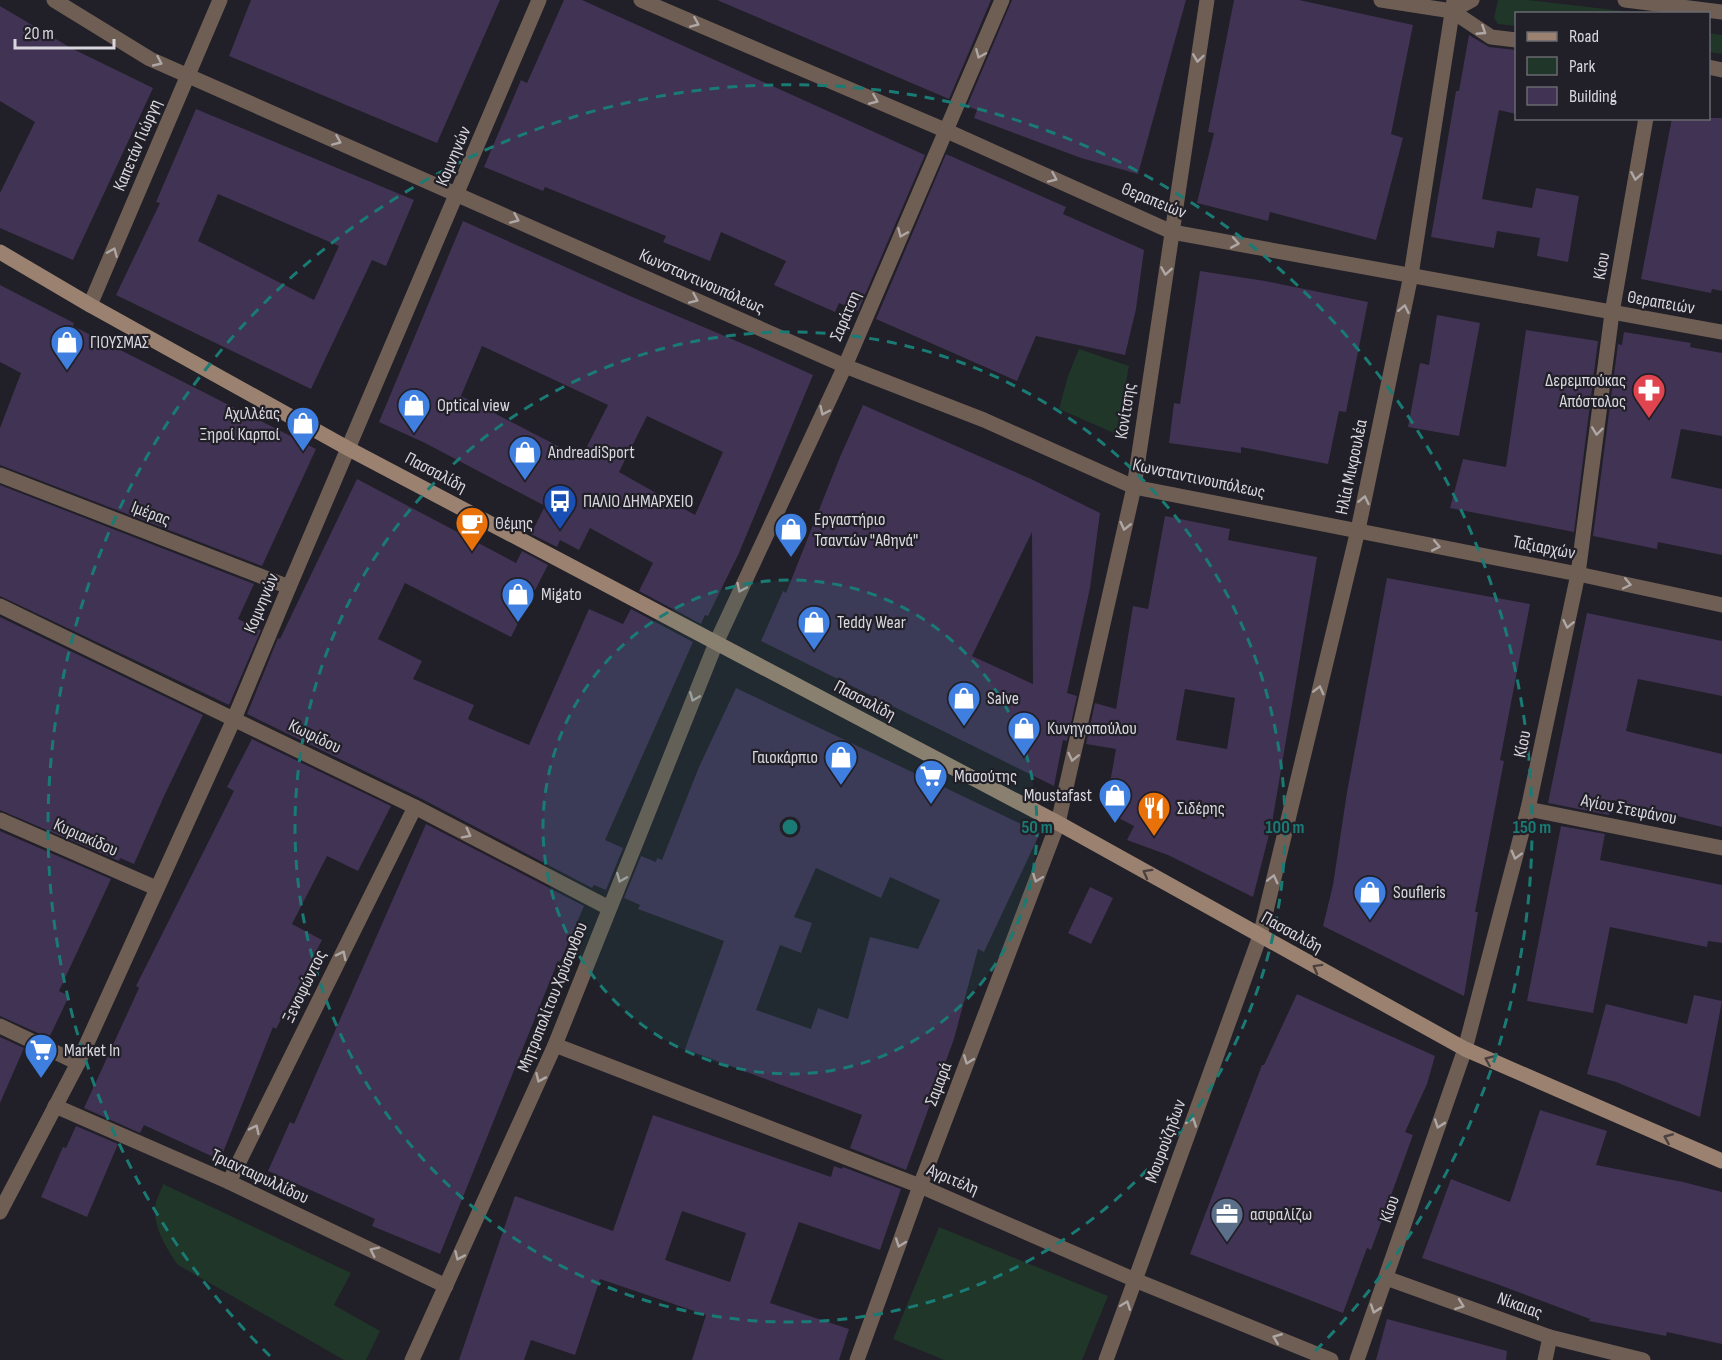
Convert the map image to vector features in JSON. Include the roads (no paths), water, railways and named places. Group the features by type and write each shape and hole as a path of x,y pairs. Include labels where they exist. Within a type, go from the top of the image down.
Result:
{"main road":[{"name":"Πασσαλίδη","path":"0,252 90,305 349,449 1058,823 1465,1049 1722,1161"}],"street":[{"name":"Κωνσταντινουπόλεως","path":"54,0 150,59 845,366 984,420 1134,487 1358,530"},
{"name":"Καπετάν Γιώργη","path":"90,305 219,0"},
{"name":"Κομνηνών","path":"0,1212 78,1063 234,719 539,0"},
{"name":"Θεραπειών","path":"641,0 946,131 1172,232 1722,332"},
{"name":"Σαράτση","path":"716,643 845,366 1002,0"},
{"name":"Κονίτσης","path":"1058,823 1134,487 1207,0"},
{"path":"1381,0 1453,5 1472,0"},
{"path":"1624,0 1722,12"},
{"path":"1453,5 1491,37 1515,40"},
{"name":"Ηλία Μικρουλέα","path":"1260,936 1358,530 1411,275 1453,5"},
{"name":"Κίου","path":"1357,1360 1465,1049 1528,809 1578,574 1612,313 1646,120"},
{"name":"Ιμέρας","path":"0,475 289,587"},
{"name":"Ταξιαρχών","path":"1358,530 1722,605"},
{"name":"Κωφίδου","path":"0,606 415,807 609,908"},
{"name":"Μητροπολίτου Χρύσανθου","path":"412,1360 555,1045 716,643"},
{"name":"Ξενοφώντος","path":"229,1182 415,807"},
{"name":"Αγίου Στεφάνου","path":"1528,809 1722,848"},
{"name":"Κυριακίδου","path":"1,820 156,888"},
{"name":"Σαμαρά","path":"857,1360 920,1185 1058,823"},
{"name":"Μουρούζηδων","path":"1106,1360 1260,936"},
{"path":"0,1026 78,1063"},
{"name":"Αγριτέλη","path":"555,1045 920,1185 1135,1280 1331,1360"},
{"name":"Τριανταφυλλίδου","path":"55,1106 229,1182 446,1286"},
{"name":"Νίκαιας","path":"1386,1278 1550,1337 1644,1360"},
{"path":"1545,1360 1550,1337"}],"place":[{"name":"ΓΙΟΥΣΜΑΣ","path":"67,371"},
{"name":"Δερεμπούκας Απόστολος","path":"1649,419"},
{"name":"Optical view","path":"414,434"},
{"name":"Αχιλλέας Ξηροί Καρποί","path":"303,452"},
{"name":"AndreadiSport","path":"525,481"},
{"name":"ΠΑΛΙΟ ΔΗΜΑΡΧΕΙΟ","path":"560,530"},
{"name":"Θέμης","path":"472,552"},
{"name":"Εργαστήριο Τσαντών \"Αθηνά\"","path":"791,558"},
{"name":"Migato","path":"518,623"},
{"name":"Teddy Wear","path":"814,651"},
{"name":"Salve","path":"964,727"},
{"name":"Κυνηγοπούλου","path":"1024,757"},
{"name":"Γαιοκάρπιο","path":"841,786"},
{"name":"Μασούτης","path":"931,805"},
{"name":"Moustafast","path":"1115,824"},
{"name":"Σιδέρης","path":"1154,837"},
{"name":"Soufleris","path":"1370,921"},
{"name":"Market In","path":"41,1079"},
{"name":"ασφαλίζω","path":"1227,1243"}]}
